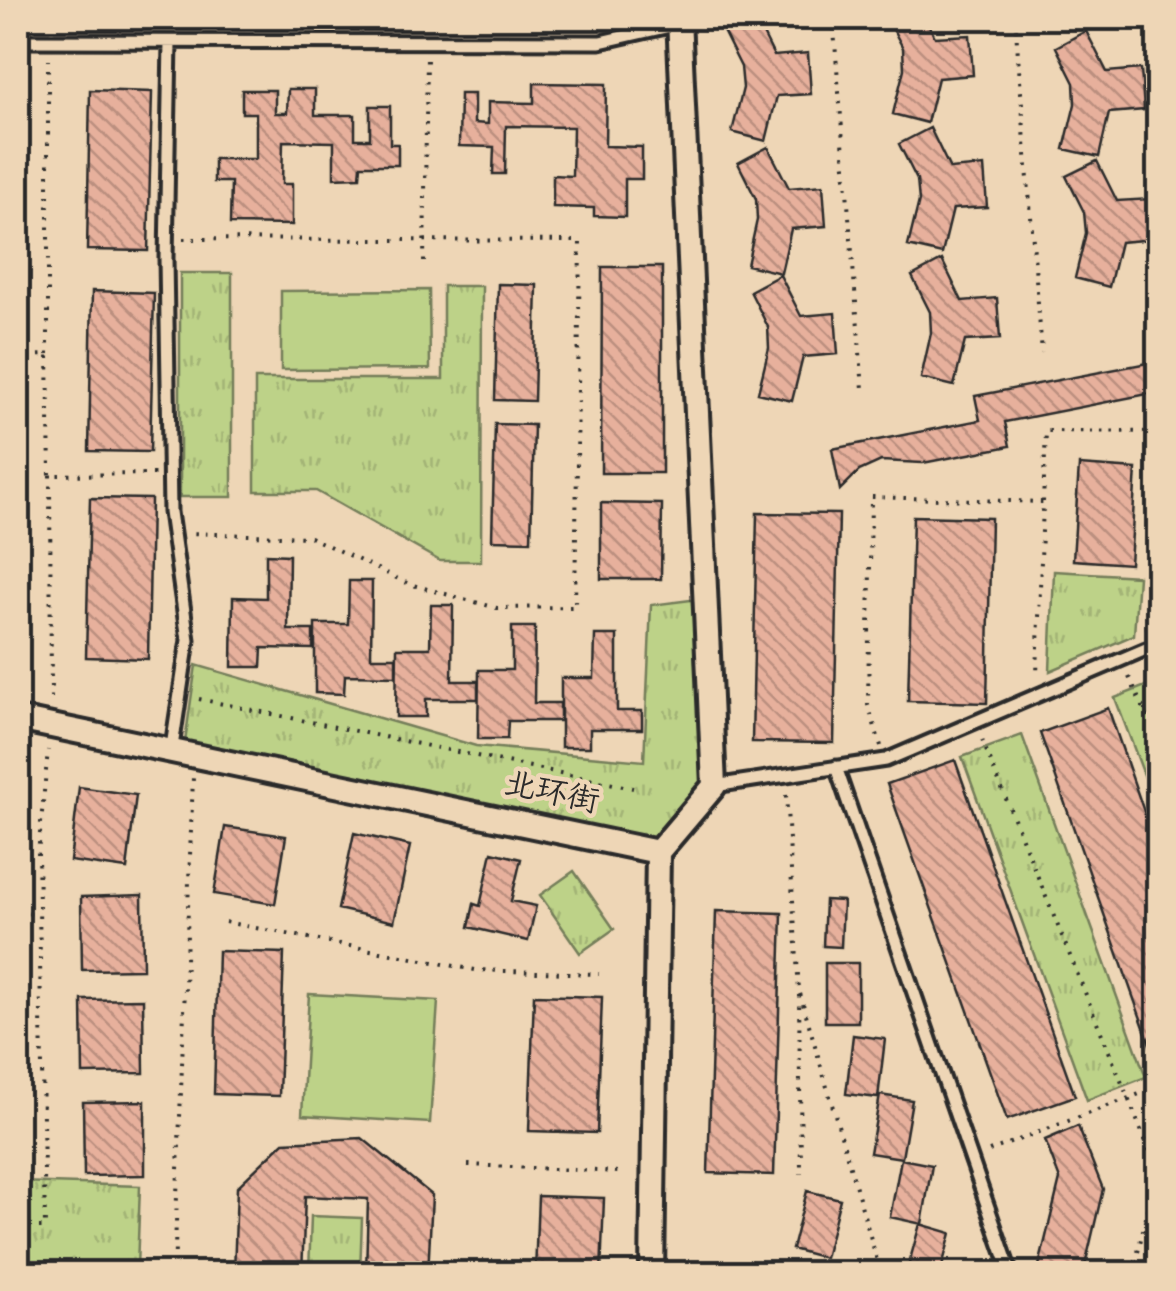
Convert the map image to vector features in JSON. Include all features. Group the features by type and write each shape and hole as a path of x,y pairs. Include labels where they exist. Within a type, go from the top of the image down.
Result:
{"street":[{"path":"652,1274 658,852 714,786 679,20"},
{"name":"北环街","path":"18,719 183,750 658,852"}],"lane":[{"path":"18,42 600,42 679,20 704,18"},
{"path":"170,42 166,238 170,474 173,533 188,640 180,695 183,750"},
{"path":"714,786 886,760 1146,648"},
{"path":"836,768 1011,1274"}],"path":[{"path":"833,18 862,389"},
{"path":"1015,18 1042,353"},
{"path":"18,1227 46,1227 38,854 51,725 48,42"},
{"path":"424,262 428,42"},
{"path":"166,238 580,241 575,607 497,608 409,584 310,536 173,533"},
{"path":"18,356 48,355"},
{"path":"1036,696 1046,431 1158,432 1146,648"},
{"path":"50,476 170,474"},
{"path":"886,760 868,704 871,498 1043,502"},
{"path":"1150,587 1158,583"},
{"path":"1120,660 1158,740"},
{"path":"180,695 633,788"},
{"path":"975,722 1157,1168 1132,1274"},
{"path":"174,1274 183,750"},
{"path":"785,775 799,990 801,1174"},
{"path":"18,913 39,914"},
{"path":"225,922 475,970 598,974"},
{"path":"799,990 881,1274"},
{"path":"971,1158 1158,1087"},
{"path":"468,1165 619,1172"}],"green space":[{"path":"137,18 190,18 190,29 137,28"},
{"path":"180,273 232,273 232,497 180,497"},
{"path":"443,286 482,286 481,561 440,561 316,491 255,491 255,379 443,379"},
{"path":"429,290 430,369 281,370 281,291"},
{"path":"1054,571 1138,576 1134,635 1050,671"},
{"path":"699,599 701,786 654,841 185,742 196,665 476,746 644,761 651,605"},
{"path":"1158,681 1158,812 1115,698"},
{"path":"1022,735 1146,1077 1087,1100 962,757"},
{"path":"574,871 614,929 580,953 540,895"},
{"path":"309,994 438,1001 430,1123 302,1115"},
{"path":"18,1182 140,1186 137,1268 18,1264"},
{"path":"311,1216 362,1218 360,1273 309,1273"}],"building":[{"path":"755,18 774,56 808,53 811,94 777,96 766,141 732,132 743,88 741,67 723,31"},
{"path":"887,18 925,18 935,37 970,35 973,75 938,78 927,123 893,114 904,69 903,48"},
{"path":"1086,31 1107,72 1141,69 1144,110 1109,113 1099,157 1064,149 1075,104 1074,83 1056,47"},
{"path":"534,83 606,84 605,146 642,147 642,179 625,179 625,217 594,216 594,208 553,207 553,175 572,176 573,127 506,126 505,174 493,174 494,147 459,146 460,94 474,94 474,123 488,124 488,102 534,103"},
{"path":"288,89 315,89 315,115 355,115 355,139 370,139 370,106 390,106 390,144 398,144 398,165 361,165 360,177 334,178 334,142 283,141 282,184 292,184 292,225 230,224 231,182 214,182 214,159 256,159 256,113 242,113 242,90 275,90 275,113 287,113"},
{"path":"90,90 152,92 148,251 87,250"},
{"path":"930,128 950,169 984,166 987,207 953,209 942,254 908,246 919,201 917,180 899,144"},
{"path":"768,147 789,188 823,185 826,226 791,229 781,273 747,265 757,220 756,199 738,163"},
{"path":"1097,161 1117,201 1151,199 1154,239 1120,242 1109,287 1075,278 1086,233 1084,212 1066,176"},
{"path":"942,260 962,301 997,298 1000,339 965,341 954,386 921,378 931,333 930,312 912,276"},
{"path":"602,267 662,267 662,473 601,473"},
{"path":"780,275 801,316 835,313 838,354 803,357 792,401 758,393 769,348 768,327 750,291"},
{"path":"498,284 537,285 534,401 495,400"},
{"path":"92,291 154,293 150,452 89,451"},
{"path":"1158,361 1158,392 1005,422 1010,446 923,463 881,461 859,471 840,490 832,449 980,420 975,396"},
{"path":"495,424 534,425 531,541 492,540"},
{"path":"1079,465 1136,469 1130,564 1073,560"},
{"path":"90,498 151,499 148,659 86,657"},
{"path":"601,503 662,504 661,579 601,579"},
{"path":"757,513 839,514 834,743 752,742"},
{"path":"913,516 991,518 987,703 908,701"},
{"path":"266,554 289,555 288,630 313,630 313,649 262,648 261,667 232,667 233,597 266,598"},
{"path":"349,581 372,581 371,657 396,657 396,676 345,675 344,694 315,693 315,624 348,624"},
{"path":"431,605 453,605 452,681 478,681 478,699 426,699 426,717 396,717 397,648 430,648"},
{"path":"512,627 535,627 534,703 560,703 560,721 508,721 507,739 478,739 479,670 512,670"},
{"path":"595,635 617,635 617,711 642,711 642,729 590,729 590,747 561,747 561,678 594,678"},
{"path":"1108,708 1158,852 1158,1067 1040,733"},
{"path":"955,760 1075,1096 1007,1120 887,784"},
{"path":"79,787 136,795 127,869 70,861"},
{"path":"225,827 286,836 275,904 214,894"},
{"path":"354,833 410,846 394,922 338,909"},
{"path":"492,852 521,859 511,901 536,906 528,941 469,927 474,904 480,906"},
{"path":"142,895 143,969 82,970 81,897"},
{"path":"825,900 843,901 841,947 823,946"},
{"path":"716,911 782,913 774,1175 708,1173"},
{"path":"218,951 284,953 279,1096 214,1094"},
{"path":"825,963 858,963 858,1022 825,1022"},
{"path":"534,995 602,997 597,1133 529,1131"},
{"path":"143,999 144,1073 83,1074 82,1000"},
{"path":"853,1035 885,1039 878,1098 846,1094"},
{"path":"880,1095 912,1100 902,1158 870,1153"},
{"path":"145,1101 145,1175 84,1176 83,1102"},
{"path":"1078,1126 1103,1189 1083,1274 1037,1274 1060,1179 1045,1140"},
{"path":"362,1138 432,1195 428,1274 366,1274 368,1199 305,1196 302,1274 234,1274 237,1187 284,1142"},
{"path":"901,1159 932,1165 922,1224 890,1217"},
{"path":"807,1191 840,1199 825,1258 792,1249"},
{"path":"538,1196 604,1198 601,1274 535,1274"},
{"path":"920,1224 951,1233 940,1274 906,1274"}]}
